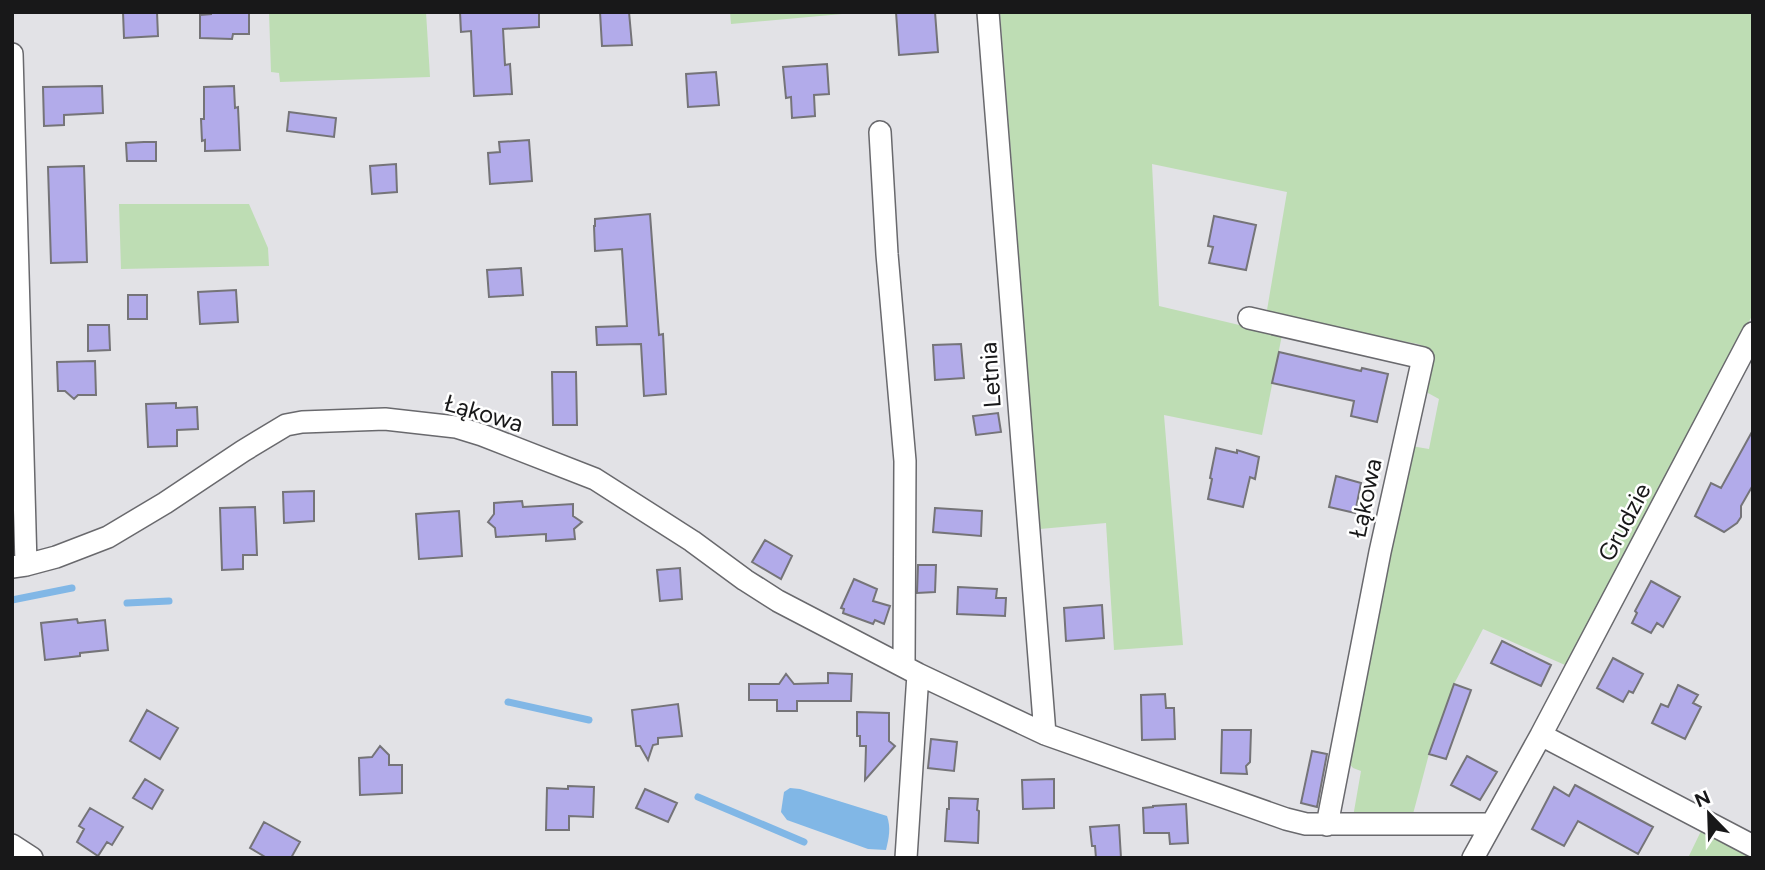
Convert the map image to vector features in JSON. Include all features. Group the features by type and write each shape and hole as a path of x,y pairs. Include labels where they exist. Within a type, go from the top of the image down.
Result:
{"street":[{"name":"Letnia","path":"988,12 1045,734"},
{"path":"12,54 19,566"},
{"path":"880,132 887,254 905,461 911,670 906,858"},
{"name":"Łąkowa","path":"1249,318 1423,358 1380,552 1327,825"},
{"name":"Grudzie","path":"1473,858 1541,735 1753,333"},
{"name":"Łąkowa","path":"19,566 56,557 108,537 286,425 386,419 456,427 595,479 692,541 778,601 911,670 1045,734 1306,824 1490,824"},
{"path":"1541,735 1753,846"},
{"path":"12,845 33,858"}],"green space":[{"path":"269,12 426,12 430,77 280,82 279,73 271,72"},
{"path":"730,12 864,12 731,24"},
{"path":"1000,12 1753,12 1753,314 1565,665 1483,629 1454,684 1429,754 1413,814 1353,817 1361,771 1348,762 1411,446 1429,449 1439,399 1428,393 1425,384 1432,350 1418,344 1266,316 1287,192 1152,164 1159,306 1282,335 1262,435 1164,415 1183,645 1114,650 1106,523 1040,529"},
{"path":"119,204 249,204 268,248 269,266 121,269"},
{"path":"1701,831 1752,858 1688,858"}],"water":[{"path":"790,788 887,816 889,833 886,850 868,849 787,820 781,812 784,792"}],"building":[{"path":"123,12 157,12 158,36 124,38"},
{"path":"211,12 249,12 249,34 233,34 232,39 200,38 200,15"},
{"path":"460,12 539,12 539,27 503,29 505,65 510,64 512,94 474,96 471,31 461,32"},
{"path":"600,12 629,12 632,45 602,46"},
{"path":"896,12 935,12 938,52 899,55"},
{"path":"827,64 829,94 814,95 815,116 792,118 791,97 786,98 783,67"},
{"path":"716,72 719,105 688,107 686,74"},
{"path":"102,86 103,113 64,115 64,125 44,126 43,87"},
{"path":"234,86 240,150 205,151 201,119 204,119 204,87"},
{"path":"289,112 336,118 334,137 287,131"},
{"path":"529,140 532,181 490,184 488,153 500,152 499,142"},
{"path":"156,142 156,161 127,161 126,143"},
{"path":"396,164 397,192 372,194 370,166"},
{"path":"84,166 87,262 51,263 48,167"},
{"path":"650,214 659,335 663,334 666,394 644,396 641,344 597,345 596,327 627,326 622,249 595,251 594,226 595,219"},
{"path":"1214,216 1256,225 1246,270 1209,263 1213,247 1208,246"},
{"path":"521,268 523,295 489,297 487,270"},
{"path":"236,290 238,322 200,324 198,292"},
{"path":"128,295 147,295 147,319 128,319"},
{"path":"88,325 109,325 110,350 88,351"},
{"path":"961,344 964,378 935,380 933,345"},
{"path":"1279,352 1361,371 1362,368 1388,374 1377,422 1351,416 1354,401 1272,383"},
{"path":"95,361 96,395 78,395 74,399 65,391 58,391 57,362"},
{"path":"552,372 576,372 577,425 553,425"},
{"path":"176,403 176,408 197,407 198,429 177,430 177,446 148,447 146,404"},
{"path":"998,413 1001,432 976,435 973,416"},
{"path":"1753,430 1753,485 1741,506 1741,517 1724,532 1695,516 1711,483 1721,488"},
{"path":"1216,448 1237,453 1237,450 1259,457 1255,479 1250,477 1243,507 1208,499"},
{"path":"1336,476 1361,483 1355,513 1329,507"},
{"path":"314,491 314,521 284,523 283,492"},
{"path":"522,501 523,507 573,504 573,516 582,522 574,529 575,539 546,541 546,534 496,537 495,528 488,522 494,514 494,503"},
{"path":"255,507 257,555 243,555 243,569 222,570 220,508"},
{"path":"935,508 982,511 981,536 933,532"},
{"path":"459,511 462,556 419,559 416,514"},
{"path":"765,540 792,556 781,579 752,562"},
{"path":"918,565 936,565 935,592 917,593"},
{"path":"680,568 682,599 660,601 657,570"},
{"path":"854,579 877,589 873,601 890,606 884,624 875,620 873,624 843,613 844,609 841,608"},
{"path":"1651,581 1680,597 1663,627 1657,623 1651,633 1632,623 1637,613 1635,611"},
{"path":"958,587 997,589 996,598 1006,598 1005,616 957,614"},
{"path":"1102,605 1104,638 1066,641 1064,608"},
{"path":"77,619 78,623 105,620 108,650 45,660 41,623"},
{"path":"1502,641 1551,665 1541,686 1491,663"},
{"path":"1613,658 1643,674 1633,693 1629,691 1623,702 1597,688"},
{"path":"828,673 852,674 851,701 797,701 797,711 777,711 777,700 749,700 749,684 779,684 786,674 794,684 828,683"},
{"path":"1454,684 1471,690 1446,759 1429,754"},
{"path":"1678,685 1698,695 1693,703 1701,707 1685,739 1652,723 1661,704 1668,707"},
{"path":"1165,694 1166,708 1174,708 1175,739 1142,740 1141,695"},
{"path":"678,704 682,736 658,738 658,744 653,745 648,760 640,746 636,746 632,710"},
{"path":"147,710 178,728 160,759 130,741"},
{"path":"857,712 889,713 889,741 895,746 865,780 866,746 860,746 860,736 857,736"},
{"path":"1222,730 1251,730 1247,774 1221,773"},
{"path":"931,739 957,742 954,771 928,768"},
{"path":"380,746 389,755 389,765 402,765 402,793 360,795 359,758 372,757"},
{"path":"1312,751 1327,754 1317,807 1301,803"},
{"path":"1467,756 1497,772 1480,800 1451,785"},
{"path":"145,779 163,790 152,809 133,798"},
{"path":"1054,779 1054,808 1023,809 1022,780"},
{"path":"1575,785 1653,827 1638,854 1578,821 1564,846 1532,829 1554,787 1569,796"},
{"path":"568,786 594,787 593,817 569,816 569,830 546,830 547,788 568,789"},
{"path":"645,789 677,803 668,822 636,808"},
{"path":"949,798 978,799 978,843 945,841"},
{"path":"1186,804 1188,843 1170,844 1169,833 1144,833 1143,808"},
{"path":"90,808 123,827 112,845 107,842 98,856 77,842 84,829 79,826"},
{"path":"264,822 300,842 291,858 267,858 250,848"},
{"path":"1119,825 1121,858 1096,858 1090,827"}],"waterway":[{"path":"12,600 72,588"},
{"path":"127,603 169,601"},
{"path":"508,702 589,720"},
{"path":"698,797 804,842"}]}
